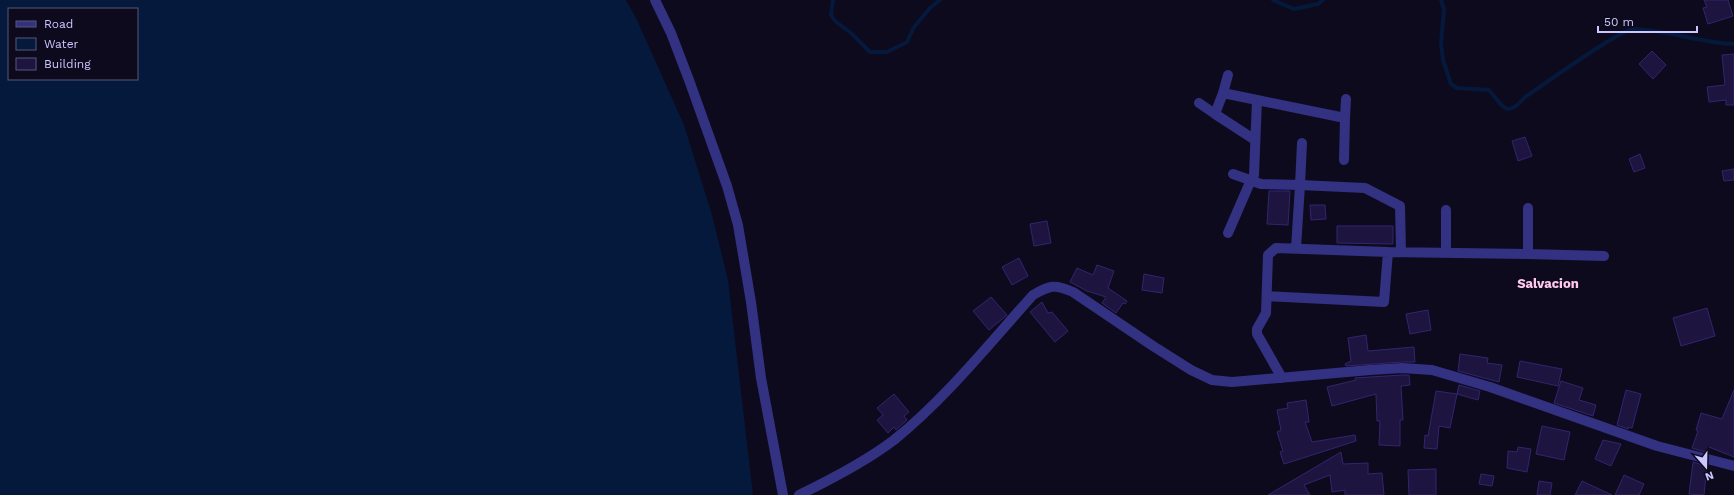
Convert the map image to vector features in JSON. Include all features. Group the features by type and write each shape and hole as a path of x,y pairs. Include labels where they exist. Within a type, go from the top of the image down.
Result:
{"street":[{"path":"655,0 671,32 689,80 727,186 738,225 751,302 760,378 783,495"},
{"path":"1215,114 1228,75"},
{"path":"1223,93 1345,118"},
{"path":"1344,160 1346,99"},
{"path":"1228,233 1250,180 1254,176 1257,100"},
{"path":"1199,103 1255,140"},
{"path":"1296,248 1302,143"},
{"path":"1233,174 1261,184 1365,188 1400,206 1401,252"},
{"path":"1528,208 1528,254"},
{"path":"1446,210 1446,252"},
{"path":"1282,378 1257,334 1257,329 1266,313 1268,255 1276,248 1388,252 1604,256"},
{"path":"1267,296 1384,302 1388,252"},
{"path":"799,495 866,459 893,440 918,419 957,379 1033,295 1047,287 1060,286 1073,292 1190,370 1212,380 1232,382 1402,368 1432,370 1490,387 1657,446 1734,466"}],"water":[{"path":"0,0 626,0 637,20 684,125 712,215 728,280 753,495 0,495"}],"building":[{"path":"1704,0 1728,0 1733,16 1708,24 1703,8 1707,7"},
{"path":"1652,51 1666,65 1653,79 1639,64"},
{"path":"1734,54 1734,105 1726,105 1726,100 1709,102 1707,87 1725,85 1722,55"},
{"path":"1525,137 1532,156 1518,161 1512,141"},
{"path":"1640,154 1645,168 1634,172 1629,159"},
{"path":"1734,169 1734,180 1724,181 1722,171"},
{"path":"1269,191 1290,191 1288,225 1267,224"},
{"path":"1310,205 1325,205 1326,219 1311,220"},
{"path":"1047,221 1051,243 1034,246 1030,224"},
{"path":"1337,226 1393,226 1393,244 1337,243"},
{"path":"1019,258 1028,276 1012,285 1002,267"},
{"path":"1097,265 1114,271 1108,288 1127,301 1125,304 1123,303 1116,313 1102,303 1106,297 1087,291 1070,282 1077,268 1093,275"},
{"path":"1144,274 1164,278 1162,293 1142,290"},
{"path":"991,297 1007,315 989,330 973,311"},
{"path":"1042,302 1048,313 1052,312 1068,331 1055,342 1030,312"},
{"path":"1707,308 1715,336 1681,346 1673,318"},
{"path":"1428,310 1431,330 1410,334 1406,314"},
{"path":"1366,335 1368,351 1414,347 1415,362 1346,366 1345,364 1351,361 1348,338"},
{"path":"1460,354 1488,358 1487,363 1502,365 1499,382 1458,371"},
{"path":"1520,361 1562,369 1558,386 1517,377"},
{"path":"1409,375 1410,385 1401,386 1403,420 1400,420 1400,446 1379,445 1380,421 1377,421 1376,394 1332,406 1327,387 1356,380 1355,378"},
{"path":"1561,381 1583,388 1579,400 1596,405 1593,416 1554,403"},
{"path":"1459,385 1480,391 1478,400 1457,394"},
{"path":"1626,390 1641,394 1632,428 1628,427 1628,429 1617,425"},
{"path":"1734,390 1734,457 1709,447 1708,453 1692,448 1698,431 1696,430 1701,413 1722,419"},
{"path":"1436,391 1457,394 1450,428 1439,426 1437,449 1424,448 1425,435 1428,436"},
{"path":"894,394 909,412 904,416 907,420 896,430 894,427 888,433 877,420 883,415 877,408"},
{"path":"1306,400 1309,422 1305,422 1312,442 1355,435 1356,441 1284,464 1280,452 1283,451 1277,432 1281,430 1277,410 1288,408 1287,403"},
{"path":"1542,426 1570,432 1564,460 1536,454"},
{"path":"1603,440 1621,444 1611,466 1595,459"},
{"path":"1518,447 1531,449 1527,472 1507,468 1508,451 1517,452"},
{"path":"1341,452 1343,464 1368,463 1368,474 1382,473 1384,495 1345,495 1345,490 1332,492 1330,475 1304,485 1310,495 1268,495"},
{"path":"1693,462 1707,466 1704,495 1689,494"},
{"path":"1436,469 1436,495 1409,495 1408,470"},
{"path":"1481,474 1494,476 1492,486 1479,484"},
{"path":"1624,475 1644,484 1639,495 1615,495"},
{"path":"1539,481 1552,483 1550,495 1537,495"},
{"path":"1582,481 1612,495 1575,495"}],"waterway":[{"path":"833,0 831,15 835,21 851,33 870,52 887,52 907,42 914,27 930,8 940,0"},
{"path":"1273,0 1294,9 1318,4 1323,0"},
{"path":"1441,0 1444,9 1441,44 1443,60 1451,84 1457,88 1489,90 1502,105 1509,109 1519,104 1525,97 1581,59 1626,31 1634,29 1647,30 1734,44"}],"district":[{"name":"Salvacion","path":"1548,283"}]}
